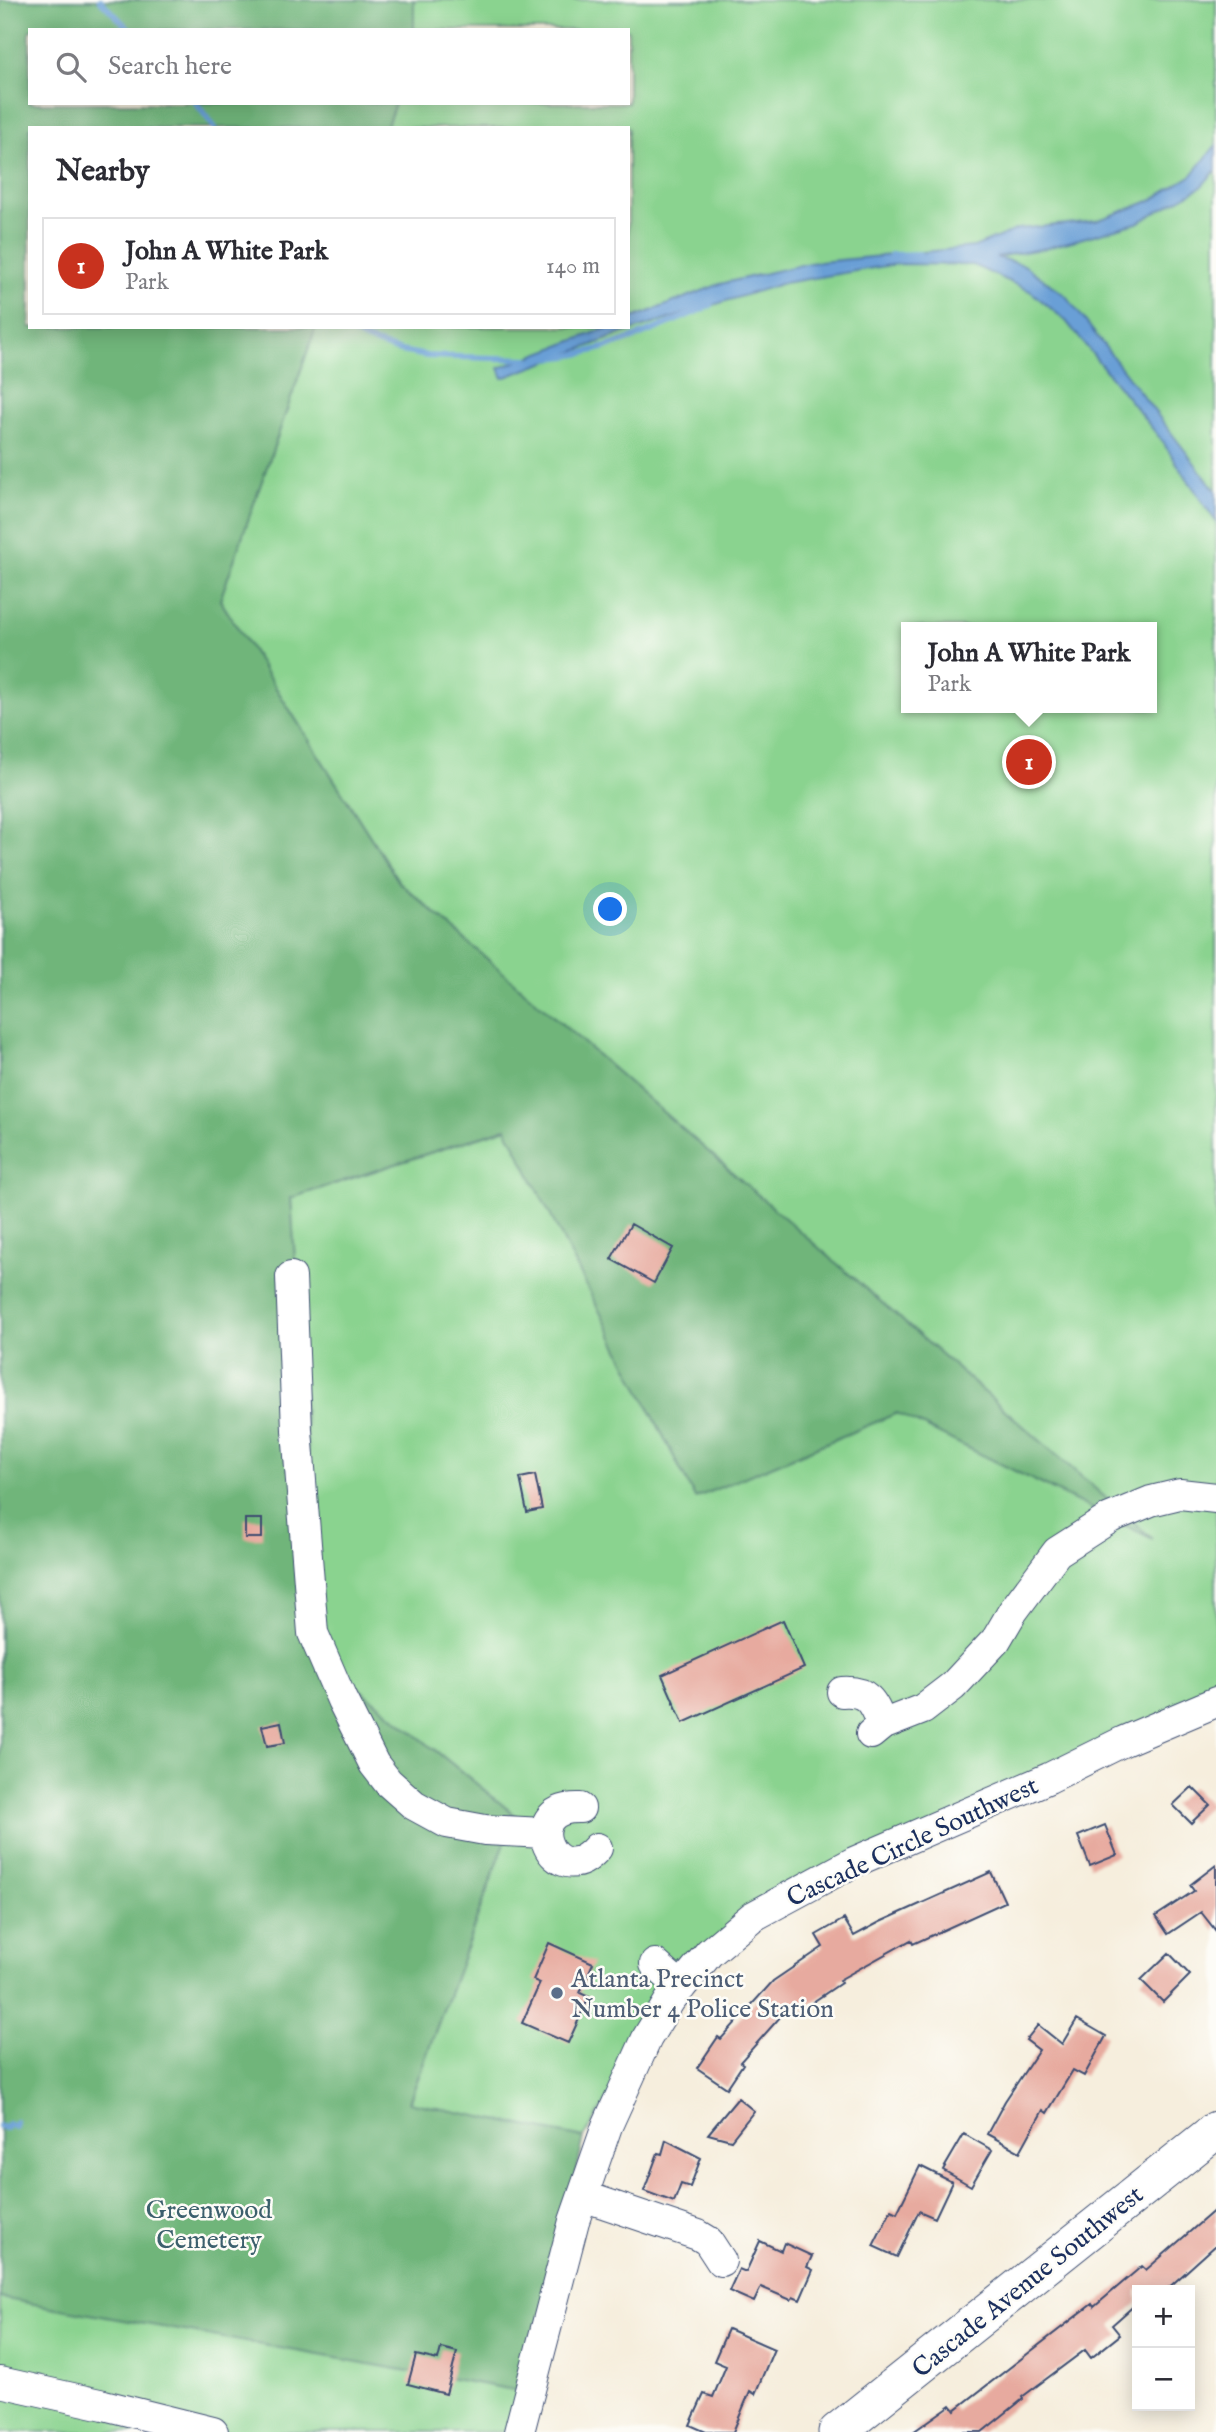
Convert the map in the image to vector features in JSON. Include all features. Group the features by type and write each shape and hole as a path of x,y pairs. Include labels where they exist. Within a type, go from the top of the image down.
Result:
{"main road":[{"name":"Cascade Avenue Southwest","path":"837,2432 1216,2130"}],"street":[{"path":"291,1277 298,1430 313,1633 342,1700 374,1764 388,1782 414,1805 447,1822 459,1825 485,1830 544,1833"},
{"path":"842,1692 856,1691 875,1706 876,1729 923,1709 953,1686 996,1640 1013,1611 1057,1552 1110,1518 1152,1501 1180,1494 1216,1498"},
{"name":"Cascade Circle Southwest","path":"519,2432 574,2221 607,2126 609,2092 670,2000 709,1953 752,1917 854,1862 1216,1702"},
{"path":"580,1808 556,1812 548,1821 544,1833 546,1846 554,1856 565,1862 577,1863 589,1858 597,1848"},
{"path":"655,1964 681,1987"},
{"path":"583,2196 698,2235 708,2241 721,2261"},
{"path":"0,2382 213,2432"}],"green space":[{"path":"0,0 414,0 414,28 28,28 28,105 394,105 387,126 28,126 28,329 315,329 220,600 399,882 1153,1539 897,1413 695,1498 506,1128 291,1198 320,1657 515,1815 409,2102 584,2138 553,2280 520,2391 0,2298"},
{"path":"414,0 1216,0 1216,1705 783,1902 666,2003 584,2138 409,2103 515,1815 320,1657 291,1198 507,1128 695,1498 897,1413 1150,1537 399,882 220,600 315,329 630,329 630,126 387,126 394,105 630,105 630,28 414,28"},
{"name":"Greenwood Cemetery","path":"0,1627 549,2317 519,2432 0,2432"}],"water":[{"path":"1216,145 1216,170 1201,187 1137,223 1047,248 996,257 1024,265 1066,296 1216,491 1216,522 1160,438 1066,321 1030,291 973,265 897,264 784,283 624,333 503,378 499,368 605,329 630,329 630,319 720,284 809,263 974,247 1018,229 1096,221 1150,201 1192,175"}],"building":[{"path":"631,1224 673,1248 654,1283 611,1259"},
{"path":"535,1475 542,1509 527,1512 520,1478"},
{"path":"245,1519 262,1519 262,1538 245,1538"},
{"path":"783,1620 804,1668 683,1723 662,1675"},
{"path":"281,1722 285,1743 267,1746 262,1726"},
{"path":"1192,1787 1210,1805 1191,1823 1173,1805"},
{"path":"1105,1825 1117,1855 1090,1866 1078,1836"},
{"path":"1216,1865 1216,1931 1201,1912 1168,1934 1156,1916 1194,1891 1190,1885"},
{"path":"991,1872 1005,1902 913,1944 911,1940 839,1980 841,1983 795,2014 790,2006 740,2062 743,2064 727,2088 697,2068 718,2037 721,2039 773,1981 823,1947 816,1935 844,1919 854,1936"},
{"path":"549,1943 593,1963 580,1993 589,1997 568,2043 522,2023 540,1983 533,1980"},
{"path":"1169,1953 1190,1975 1163,2002 1141,1980"},
{"path":"1077,2019 1106,2036 1084,2076 1073,2070 1047,2113 1043,2110 1020,2152 987,2134 1039,2050 1026,2040 1038,2025 1062,2044"},
{"path":"738,2098 754,2111 731,2140 708,2134"},
{"path":"964,2134 992,2150 971,2186 943,2170"},
{"path":"666,2140 701,2158 690,2187 681,2184 674,2202 644,2191 658,2153 662,2154"},
{"path":"920,2166 952,2182 935,2218 919,2211 897,2257 873,2246 891,2210 897,2213"},
{"path":"1216,2209 1216,2245 1172,2285 1132,2285 1132,2307 1112,2325 1120,2335 1091,2358 1085,2350 1022,2397 1023,2399 982,2432 913,2432 951,2405 955,2410 1092,2304 1094,2307 1142,2266 1146,2270"},
{"path":"760,2241 781,2251 784,2243 812,2256 807,2267 813,2270 800,2300 793,2297 791,2300 761,2287 754,2302 729,2291 739,2269 746,2272"},
{"path":"728,2329 774,2349 755,2394 750,2391 733,2432 706,2432 690,2425 704,2394 713,2397 726,2366 714,2361"},
{"path":"441,2348 457,2352 446,2394 408,2384 416,2355 438,2360"}],"waterway":[{"path":"100,0 128,28"},
{"path":"198,105 213,126"},
{"path":"891,255 919,254"},
{"path":"549,358 611,345 711,305"},
{"path":"347,329 367,340 396,350 427,356 528,359"},
{"path":"0,2127 6,2128 8,2124 15,2127 16,2122"}],"place":[{"name":"John A White Park","path":"1029,762"},
{"name":"Atlanta Precinct Number 4 Police Station","path":"557,1993"}]}
